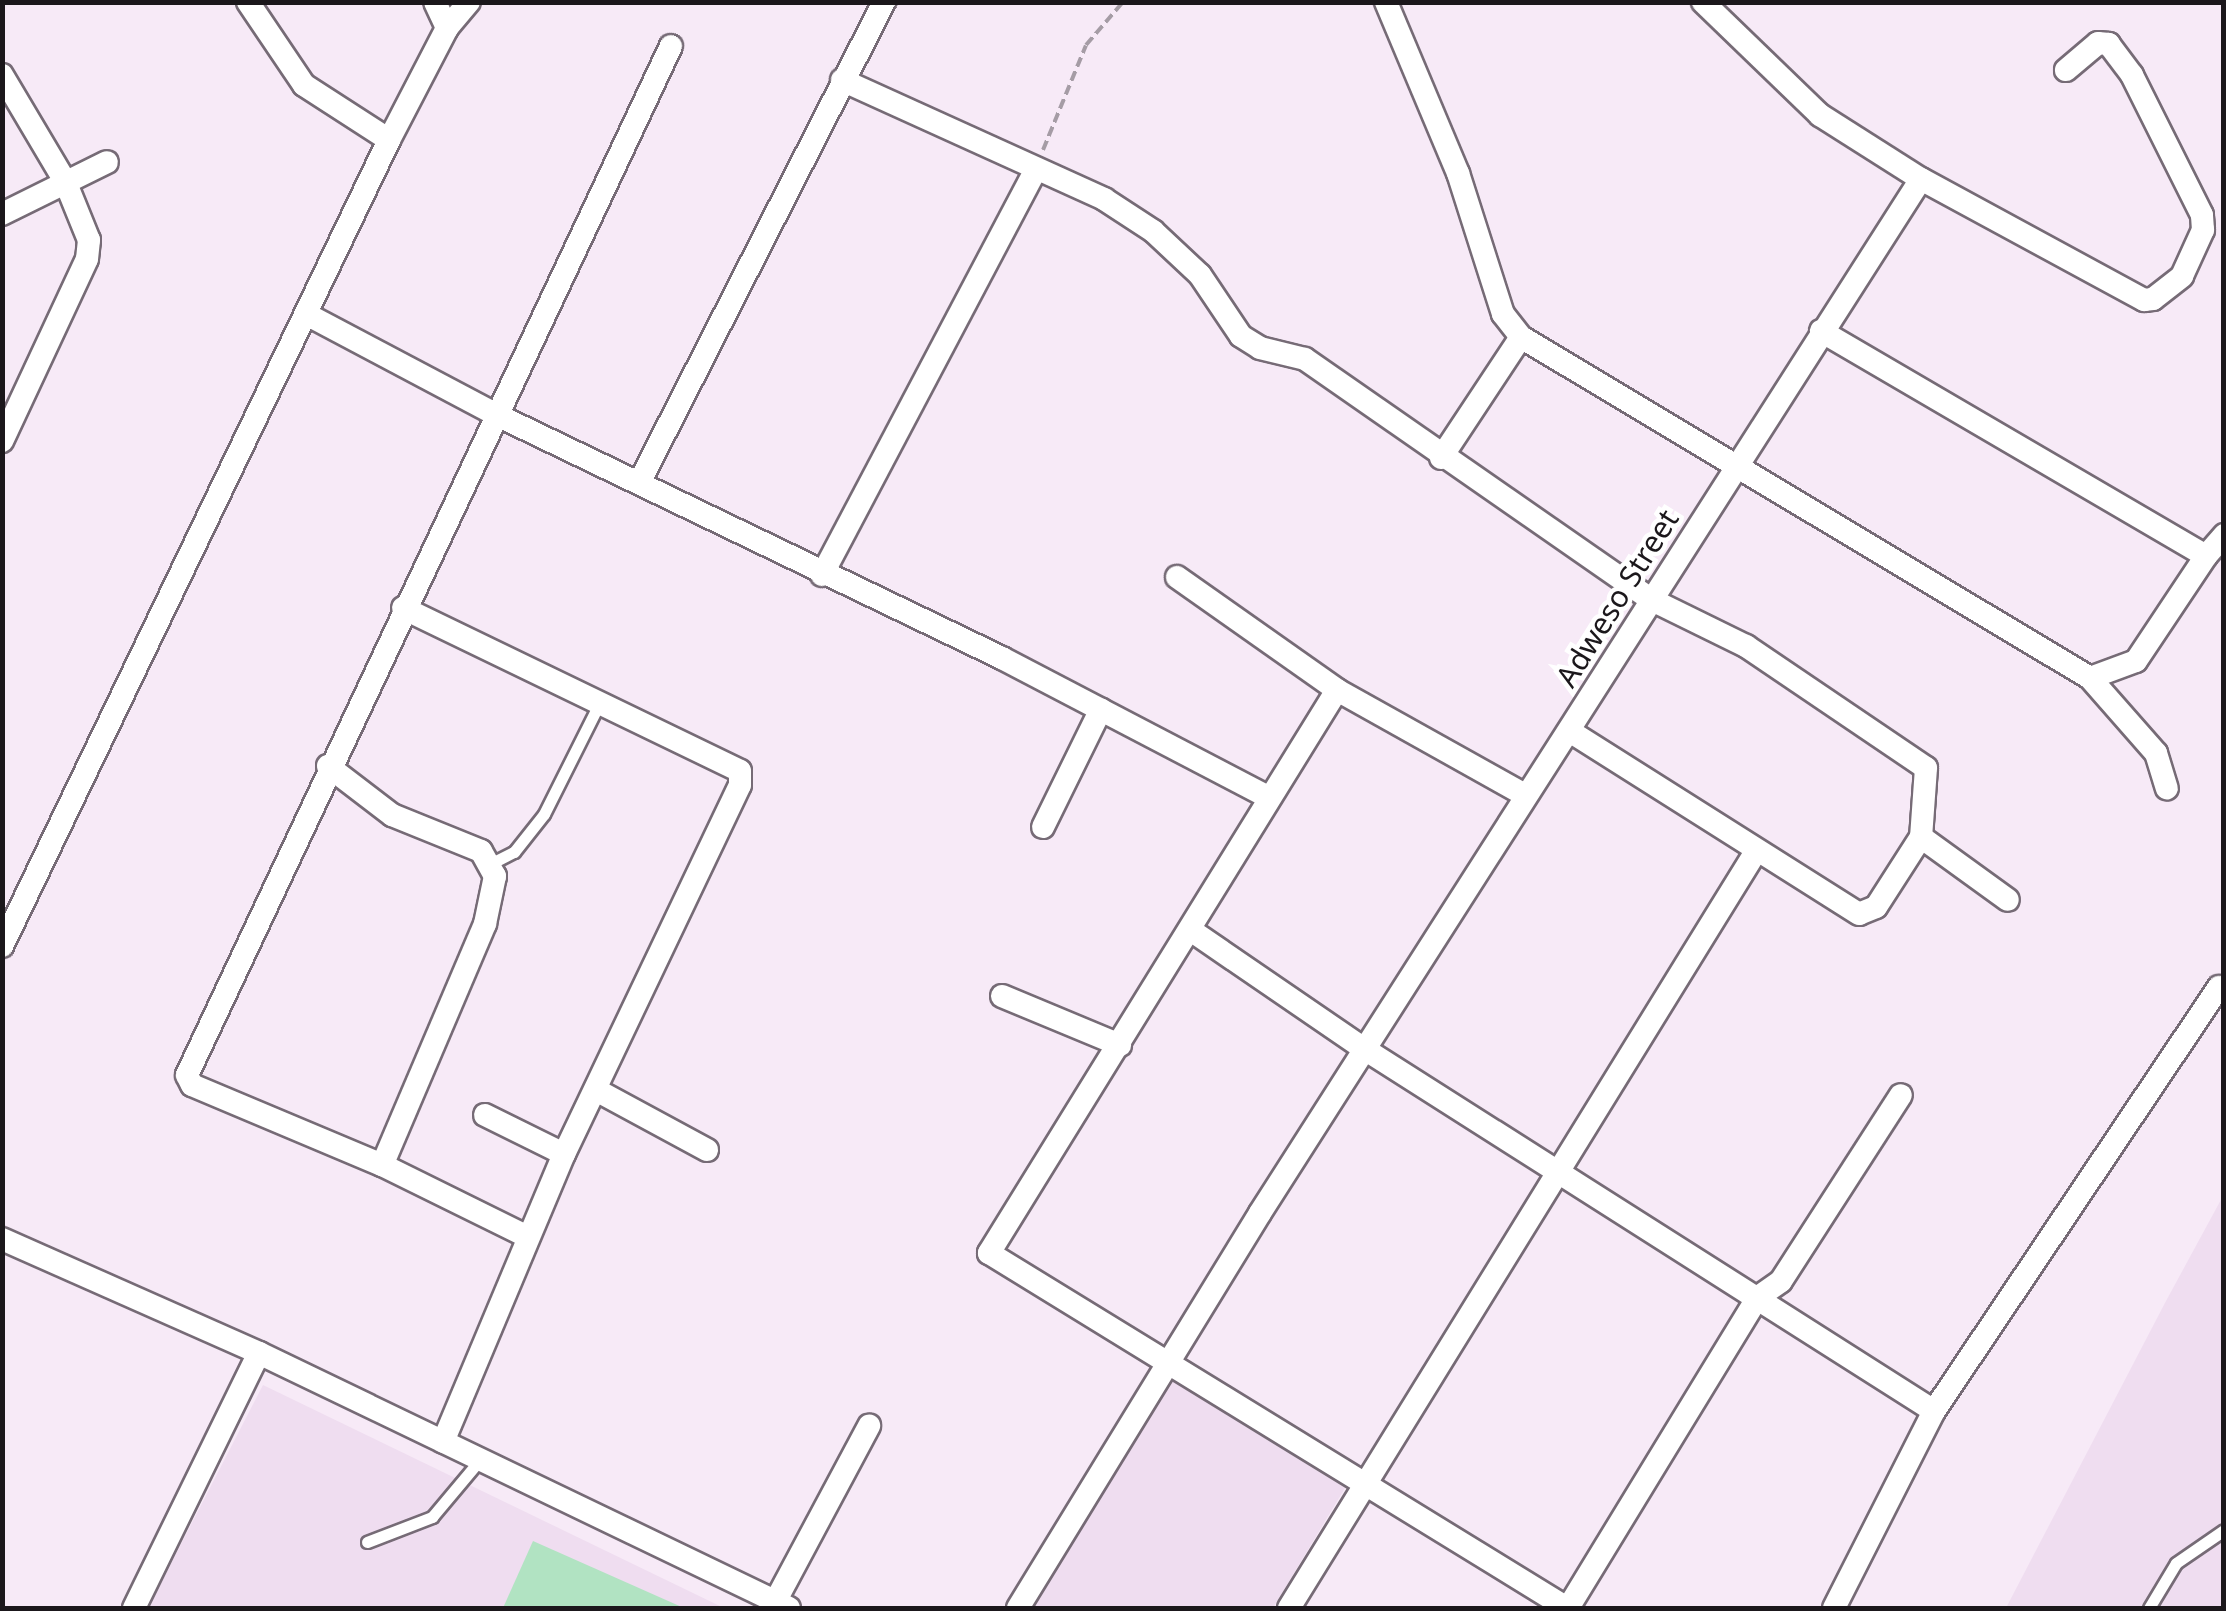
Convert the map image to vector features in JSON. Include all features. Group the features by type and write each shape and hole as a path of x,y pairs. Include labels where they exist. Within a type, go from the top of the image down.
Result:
{"street":[{"path":"248,2 304,85 389,140"},
{"path":"435,2 447,28"},
{"path":"2,946 308,316 389,140 447,28 469,2"},
{"path":"639,483 884,2"},
{"path":"1386,2 1458,173 1504,314 1522,337 2090,678 2156,753 2167,788"},
{"path":"1703,2 1820,116 1921,179 2144,300 2182,276 2203,230 2202,215 2132,75 2108,44 2098,43 2066,70"},
{"path":"528,1236 382,1165 192,1085 187,1075 328,766 671,46"},
{"path":"2,75 65,181 89,240 87,258 2,441"},
{"path":"842,80 1034,171 1104,199 1153,231 1200,275 1241,336 1260,348 1306,359 1440,458 1606,562 1652,600 1746,646 1926,768 1920,837 1876,907 1859,914 1754,853 1569,730"},
{"path":"2,214 107,162"},
{"path":"822,575 1034,171"},
{"name":"Adweso Street","path":"1018,1608 1525,795 1921,179"},
{"path":"308,316 497,415 1100,709 1268,798"},
{"path":"1821,331 2206,556"},
{"path":"1440,458 1522,337"},
{"path":"2090,678 2136,660 2224,535"},
{"path":"1177,577 1337,690 1525,795"},
{"path":"403,608 598,706 730,762 740,771 740,784 598,1090 564,1154 443,1442"},
{"path":"1337,690 1268,798 1192,931 989,1253 1167,1364 1367,1481 1567,1608 1757,1298 1782,1281 1901,1095"},
{"path":"1043,827 1100,709"},
{"path":"328,766 392,815 481,850 492,862 485,924 382,1165"},
{"path":"1920,837 2008,900"},
{"path":"1289,1608 1754,853"},
{"path":"1192,931 1366,1050 1562,1169 1934,1411"},
{"path":"1834,1608 1934,1411 2218,987"},
{"path":"1002,996 1120,1045"},
{"path":"598,1090 707,1150"},
{"path":"486,1115 564,1154"},
{"path":"2,1239 259,1353 782,1606 869,1426"},
{"path":"134,1608 259,1353"}],"lane":[{"path":"492,862 514,852 544,814 598,706"},
{"path":"367,1542 432,1517 479,1460"},
{"path":"2148,1608 2176,1563 2224,1530"}],"path":[{"path":"1034,171 1086,45 1123,2"}],"shaded area":[{"path":"2223,1196 2223,1608 2006,1608 2166,1301"},
{"path":"1169,1379 1345,1488 1273,1608 1028,1608"},
{"path":"263,1385 724,1608 148,1608"}],"green space":[{"path":"533,1541 684,1608 503,1608"}]}
